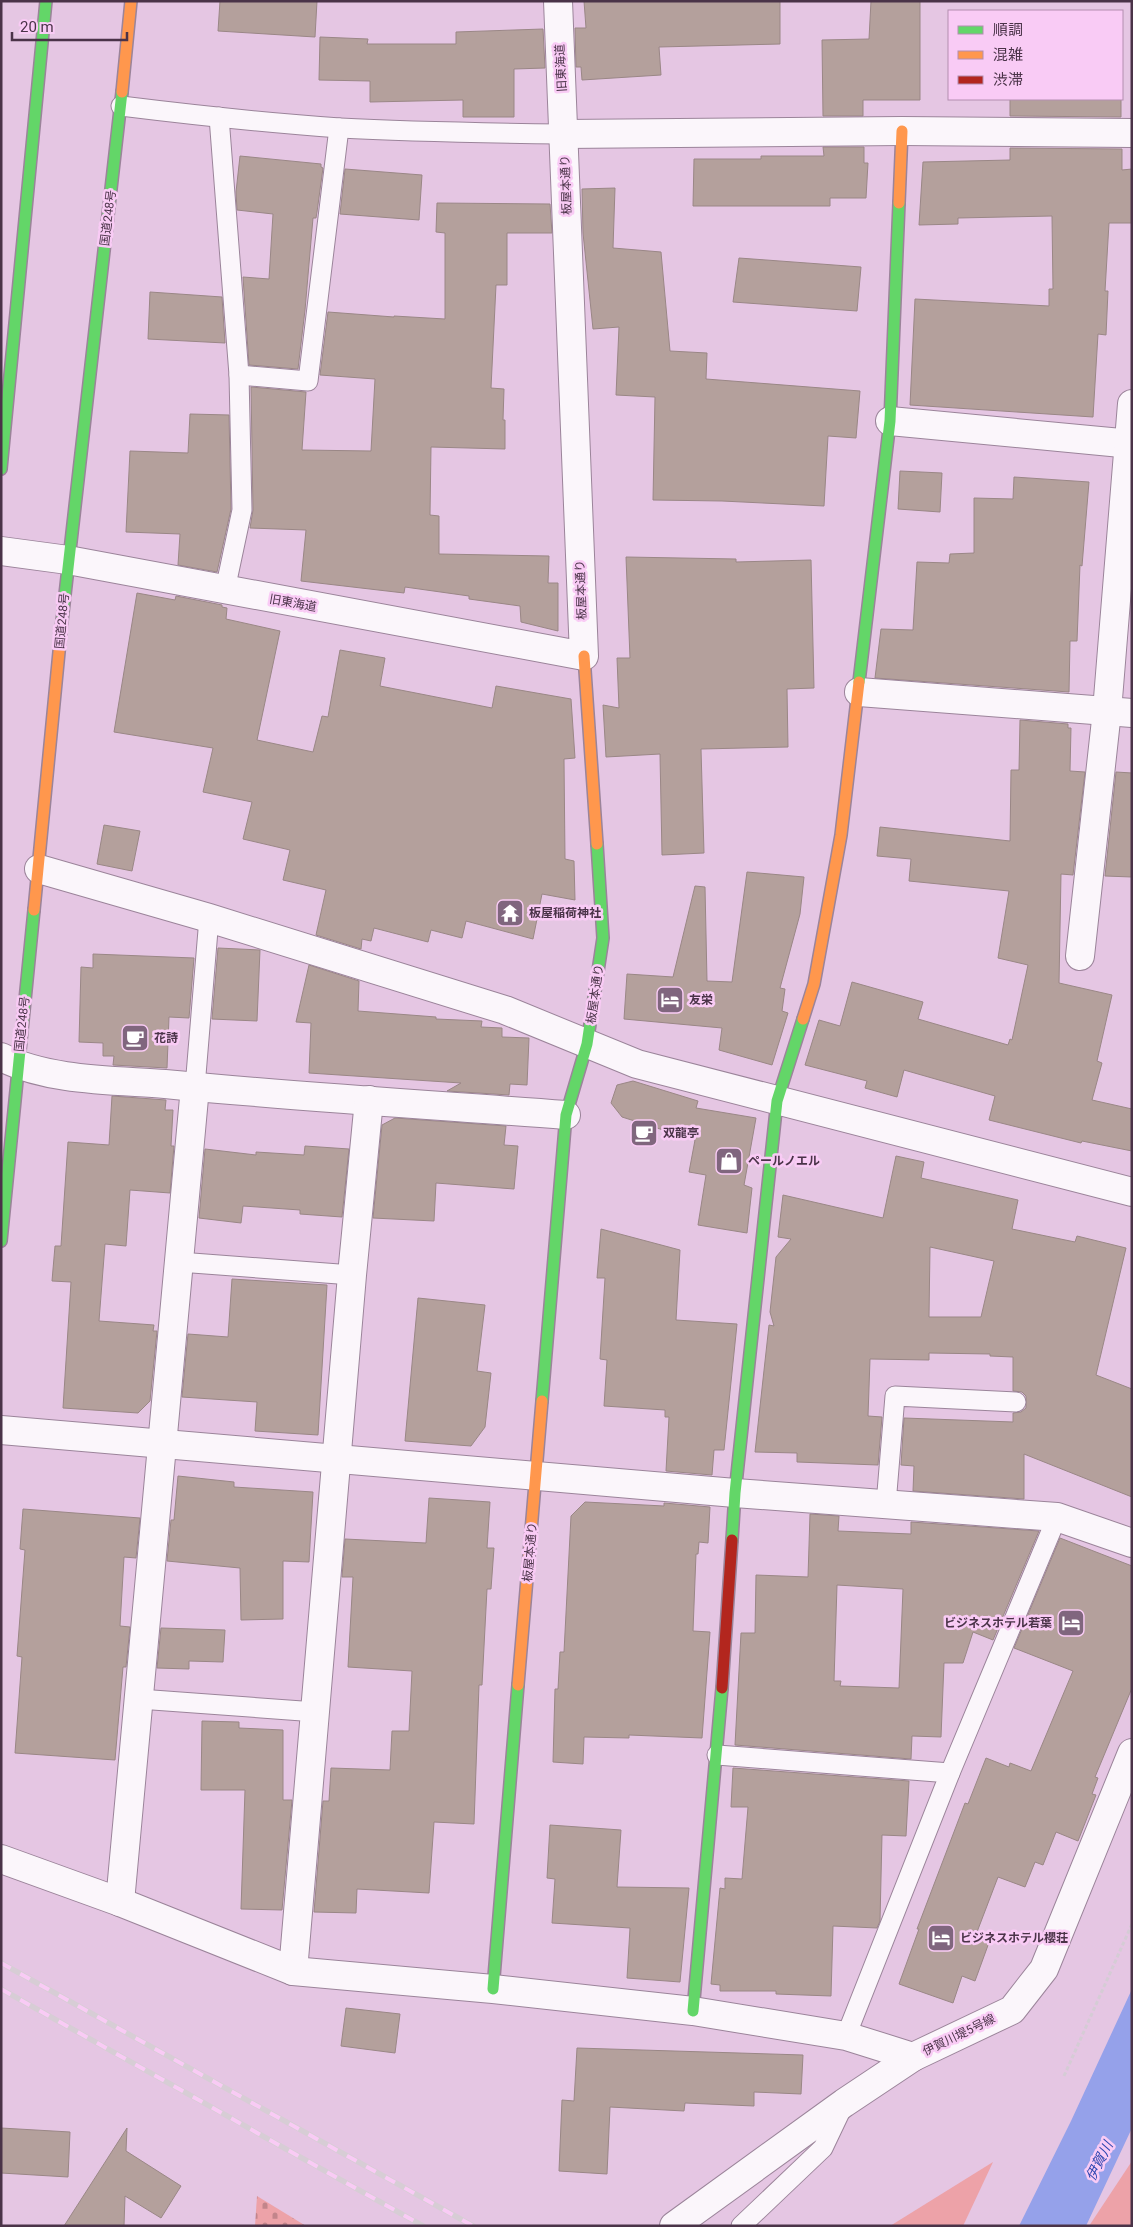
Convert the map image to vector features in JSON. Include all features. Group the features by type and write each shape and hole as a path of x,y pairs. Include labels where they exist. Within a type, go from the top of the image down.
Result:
{"main road":[{"path":"1,469 46,1"},
{"name":"国道248号","path":"1,1241 10,1062 39,869 68,560 121,106 131,1"},
{"path":"693,2011 717,1755 735,1493 777,1101 814,984 841,835 890,421 902,131"},
{"name":"板屋本通り","path":"493,1989 566,1115 587,1044 602,938 584,656"}],"street":[{"name":"旧東海道","path":"558,1 564,134"},
{"path":"564,134 902,131 1132,133"},
{"name":"板屋本通り","path":"564,134 584,656"},
{"path":"1080,956 1119,712 1132,404"},
{"path":"890,421 1130,444"},
{"name":"旧東海道","path":"1,551 68,560 584,656"},
{"path":"859,692 1119,712"},
{"path":"39,869 209,918 505,1010 637,1064 1132,1192"},
{"path":"10,1062 61,1075 566,1115"},
{"path":"120,1902 195,1087"},
{"path":"293,1971 352,1276 369,1100"},
{"path":"1,1430 735,1493 1057,1517 1132,1544"},
{"name":"伊賀川堤5号線","path":"674,2226 844,2103 913,2057 1012,2010 1044,1969 1132,1753"},
{"path":"1,1859 120,1902 293,1971 493,1989 693,2011 846,2036 913,2057"}],"lane":[{"path":"121,106 339,128 449,133 564,134"},
{"path":"219,117 239,376 242,510 225,590"},
{"path":"239,376 308,381 339,128"},
{"path":"195,1087 209,918"},
{"path":"179,1262 352,1276"},
{"path":"886,1504 895,1396 1016,1402"},
{"path":"846,2036 950,1773 1057,1517"},
{"path":"140,1699 316,1712"},
{"path":"717,1755 950,1773"},
{"path":"741,2226 823,2148 844,2103"}],"path":[{"path":"1064,2076 1132,1924"}],"green space":[{"path":"1132,2161 1132,2226 1089,2226"},
{"path":"993,2162 963,2226 890,2226"},
{"path":"257,2196 306,2226 255,2226"}],"water":[{"name":"伊賀川","path":"1132,1989 1132,2128 1086,2226 1019,2226 1071,2121"}],"building":[{"path":"220,1 317,1 315,37 218,31"},
{"path":"584,1 780,1 780,44 659,47 661,75 582,80 581,67 576,67 575,28 586,28"},
{"path":"871,1 920,1 920,100 863,100 863,116 823,116 822,40 869,39"},
{"path":"543,29 545,68 514,69 514,117 463,117 463,100 370,102 370,81 319,80 320,37 368,39 367,44 456,44 456,32"},
{"path":"1010,100 1121,100 1121,117 1010,116"},
{"path":"823,147 864,147 864,163 868,163 866,198 830,198 830,206 693,206 694,159 761,159 761,156 824,156"},
{"path":"1010,148 1122,149 1122,170 1132,169 1132,223 1109,223 1105,291 1108,291 1106,335 1098,334 1093,417 910,405 915,299 1049,306 1049,289 1053,289 1052,216 958,218 958,224 919,225 923,162 1010,160"},
{"path":"240,156 321,164 323,168 316,218 313,218 298,369 249,365 243,277 269,279 273,214 237,210 236,192"},
{"path":"345,169 422,175 419,220 340,214"},
{"path":"615,188 613,248 661,252 670,351 707,353 706,379 860,391 856,438 828,436 824,506 653,500 655,397 616,395 619,327 593,329 583,233 582,189"},
{"path":"437,203 550,204 552,233 507,233 507,285 496,285 491,388 504,389 503,420 505,420 505,449 431,447 430,515 439,516 439,554 549,556 548,583 558,583 558,631 521,622 520,606 469,599 469,596 405,587 404,593 301,581 306,530 250,528 253,510 251,387 306,392 302,450 371,451 375,379 320,375 328,312 445,319 445,233 436,232"},
{"path":"739,258 861,267 857,311 733,302"},
{"path":"150,292 222,297 225,343 148,339"},
{"path":"190,414 229,415 231,509 217,572 178,565 180,534 126,532 130,451 188,453"},
{"path":"900,471 942,473 940,512 898,509"},
{"path":"1014,477 1089,482 1082,566 1080,565 1077,641 1070,641 1069,692 875,678 881,629 913,630 917,562 949,563 950,554 974,553 974,498 1013,499"},
{"path":"626,557 736,559 736,562 811,560 814,688 787,689 788,747 701,749 704,853 662,855 660,754 606,757 603,705 619,708 617,658 630,658"},
{"path":"137,593 175,600 176,596 222,605 222,607 227,608 226,619 280,631 257,740 313,752 322,716 328,717 340,650 385,658 380,686 492,708 496,686 571,699 575,758 564,759 565,859 574,861 575,900 542,894 533,939 466,921 462,938 431,930 428,942 374,928 371,941 362,939 361,949 316,935 326,890 283,880 290,850 243,839 252,802 203,792 213,748 114,732"},
{"path":"1020,720 1068,724 1068,728 1071,728 1070,771 1085,772 1073,875 1061,874 1059,983 1112,995 1097,1061 1102,1063 1092,1100 1132,1109 1132,1151 1082,1141 1081,1143 989,1120 995,1096 904,1070 897,1097 865,1088 867,1081 805,1065 819,1020 840,1026 852,982 923,1002 918,1019 1008,1045 1010,1039 1012,1040 1028,965 998,958 1009,891 909,881 911,859 877,856 880,827 1010,841 1011,770 1019,770"},
{"path":"1116,772 1132,773 1132,877 1105,876"},
{"path":"104,825 140,831 132,871 97,864"},
{"path":"747,872 804,877 800,914 780,988 785,989 782,1011 788,1013 772,1065 719,1050 722,1028 624,1019 627,974 673,977 695,886 705,887 707,981 732,982"},
{"path":"218,948 260,950 257,1021 212,1019"},
{"path":"93,954 194,958 189,1018 169,1017 167,1068 113,1065 114,1056 103,1056 103,1043 79,1042 81,967 93,968"},
{"path":"309,965 359,981 358,1011 436,1017 436,1019 482,1021 481,1027 502,1028 502,1037 529,1038 527,1085 510,1084 509,1095 447,1091 461,1083 309,1073 311,1023 296,1022"},
{"path":"633,1081 698,1101 696,1108 756,1118 744,1185 752,1188 747,1233 698,1225 706,1175 689,1172 695,1140 622,1117 611,1103 617,1085"},
{"path":"112,1096 166,1100 165,1110 173,1110 171,1146 174,1146 170,1193 130,1190 126,1246 105,1244 99,1321 154,1325 153,1331 157,1331 150,1401 138,1413 63,1408 71,1282 52,1281 55,1246 61,1246 68,1142 109,1145"},
{"path":"395,1118 506,1126 504,1145 518,1146 514,1189 436,1183 434,1221 373,1218 382,1125"},
{"path":"305,1146 349,1149 342,1217 300,1214 300,1210 243,1206 241,1223 199,1218 205,1149 256,1155 256,1152 304,1155"},
{"path":"896,1156 924,1162 921,1178 1018,1200 1012,1229 1075,1242 1077,1236 1126,1248 1096,1375 1132,1389 1132,1497 1024,1454 1024,1499 913,1491 914,1466 901,1465 904,1418 1013,1422 1013,1413 1021,1412 1026,1408 1026,1396 1022,1392 1013,1391 1013,1357 990,1356 990,1354 929,1353 929,1360 870,1359 868,1416 882,1417 878,1465 797,1462 797,1453 755,1452 769,1325 774,1326 770,1312 776,1257 791,1239 778,1237 783,1195 883,1218","holes":["930,1247 994,1261 981,1317 929,1317"]},
{"path":"601,1229 680,1250 676,1320 737,1324 724,1450 714,1450 712,1475 666,1471 669,1417 665,1417 665,1410 604,1406 607,1360 600,1359 605,1278 597,1278"},
{"path":"232,1279 327,1285 318,1435 255,1431 257,1402 182,1397 188,1334 228,1337"},
{"path":"418,1298 485,1305 477,1371 491,1373 485,1427 471,1446 405,1441"},
{"path":"178,1476 234,1482 234,1487 313,1492 309,1562 283,1561 283,1619 241,1620 240,1568 167,1561 171,1520 174,1520"},
{"path":"429,1498 490,1502 487,1548 494,1548 491,1589 487,1589 482,1685 479,1685 474,1824 434,1822 429,1893 357,1889 356,1913 314,1912 323,1801 329,1801 331,1768 390,1770 392,1731 409,1731 412,1671 348,1667 353,1577 342,1577 345,1539 426,1543"},
{"path":"585,1502 664,1506 664,1503 710,1507 708,1543 699,1542 698,1554 696,1554 693,1631 710,1632 702,1738 629,1735 629,1738 584,1737 583,1764 553,1762 555,1689 558,1689 560,1652 564,1652 571,1516"},
{"path":"23,1509 140,1518 136,1558 124,1557 120,1626 130,1627 126,1667 123,1667 115,1760 15,1753 22,1657 17,1656 25,1550 20,1549"},
{"path":"810,1514 839,1516 838,1531 911,1534 911,1522 1039,1531 993,1640 973,1632 963,1663 944,1663 941,1737 912,1736 911,1759 735,1745 741,1633 755,1633 756,1575 808,1577","holes":["837,1585 903,1589 899,1688 840,1686 841,1681 834,1681"]},
{"path":"1060,1538 1132,1566 1132,1688 1095,1777 1098,1778 1092,1794 1096,1795 1078,1841 1056,1832 1043,1865 1035,1862 1025,1887 998,1877 977,1932 991,1937 975,1981 962,1976 953,2003 899,1984 919,1929 917,1929 965,1803 968,1804 986,1758 1009,1767 1010,1763 1031,1771 1073,1671 1014,1648"},
{"path":"161,1628 225,1630 223,1662 189,1661 189,1669 157,1668"},
{"path":"202,1721 239,1722 239,1728 283,1730 283,1800 292,1800 282,1910 241,1909 245,1790 201,1790"},
{"path":"733,1768 909,1781 906,1836 882,1835 880,1921 877,1928 833,1926 831,1996 776,1994 776,1991 720,1991 720,1985 711,1984 720,1888 725,1889 725,1878 742,1879 748,1807 731,1807"},
{"path":"550,1825 621,1830 617,1887 689,1888 680,1982 627,1978 630,1928 552,1923 555,1879 547,1878"},
{"path":"346,2008 400,2014 395,2053 341,2046"},
{"path":"577,2048 803,2055 801,2094 754,2092 754,2106 685,2103 684,2111 610,2107 607,2174 559,2171 562,2100 574,2101"},
{"path":"1,2128 70,2132 68,2177 1,2173"},
{"path":"127,2128 126,2151 181,2186 161,2218 125,2196 124,2226 64,2226"}],"railway":[{"path":"1,1963 473,2226"},
{"path":"1,1989 423,2226"}],"traffic: fast":[{"path":"1,469 46,1"},
{"path":"62,621 122,92"},
{"path":"859,682 890,421 899,203"},
{"path":"542,1401 566,1115 587,1044 603,938 597,844"},
{"path":"1,1241 34,910"},
{"path":"732,1540 735,1493 777,1101 803,1019"},
{"path":"493,1989 518,1685"},
{"path":"693,2011 722,1688"}],"traffic: slow":[{"path":"122,92 131,1"},
{"path":"899,203 902,131"},
{"path":"34,910 62,621"},
{"path":"584,656 597,844"},
{"path":"803,1019 814,984 841,835 859,682"},
{"path":"518,1685 542,1401"}],"traffic: jam":[{"path":"722,1688 732,1540"}],"place":[{"name":"板屋稲荷神社","path":"510,913"},
{"name":"友栄","path":"670,1000"},
{"name":"花詩","path":"135,1038"},
{"name":"双龍亭","path":"644,1133"},
{"name":"ペールノエル","path":"729,1161"},
{"name":"ビジネスホテル若葉","path":"1071,1623"},
{"name":"ビジネスホテル櫻荘","path":"941,1938"}]}
